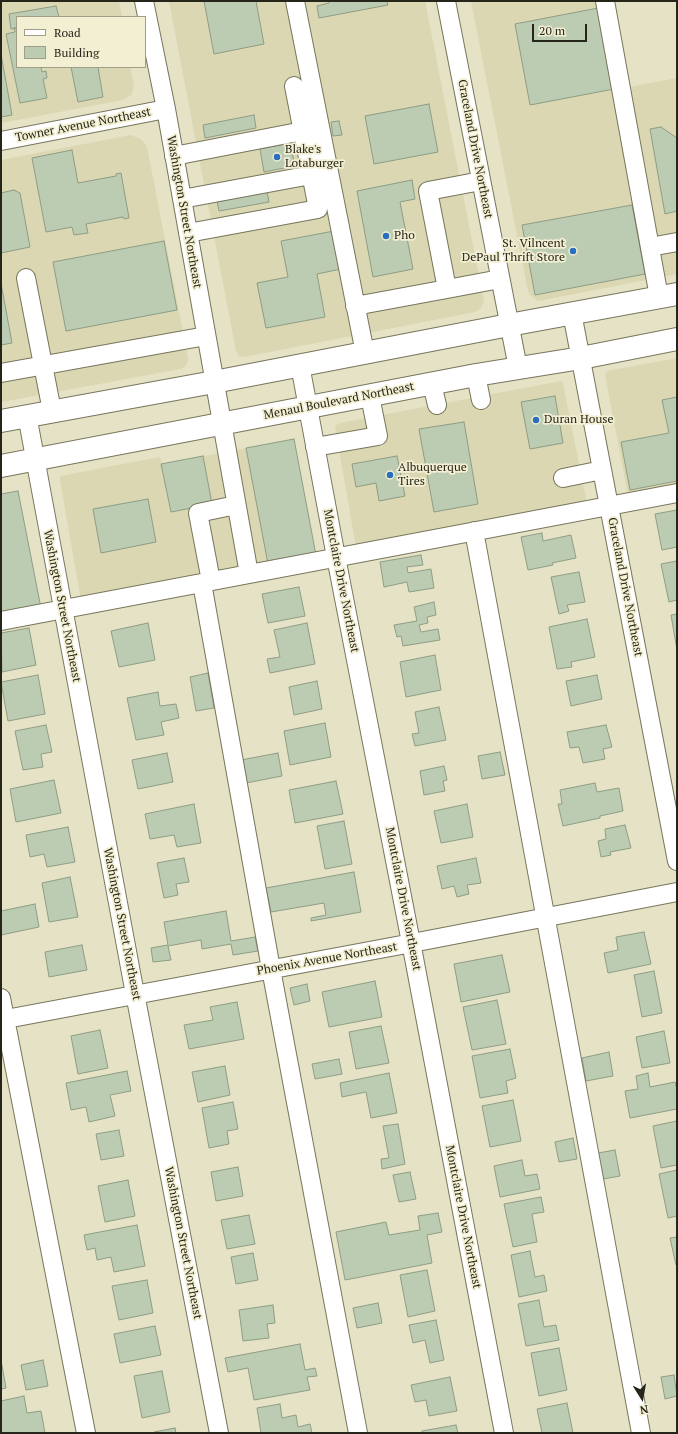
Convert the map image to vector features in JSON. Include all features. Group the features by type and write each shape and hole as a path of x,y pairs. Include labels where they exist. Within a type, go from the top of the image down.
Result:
{"main road":[{"path":"1,420 214,382 509,324 668,296"},
{"name":"Menaul Boulevard Northeast","path":"1,466 476,375 581,358 677,339"}],"street":[{"name":"Washington Street Northeast","path":"144,1 166,109 221,424 249,574"},
{"path":"295,1 365,353"},
{"name":"Graceland Drive Northeast","path":"446,1 518,368"},
{"path":"605,1 650,247 668,296"},
{"path":"294,86 318,209"},
{"path":"298,107 315,104"},
{"name":"Towner Avenue Northeast","path":"1,141 166,109"},
{"path":"174,156 302,131"},
{"path":"182,199 311,175"},
{"path":"447,289 428,191 481,181"},
{"path":"188,233 336,206"},
{"path":"650,247 677,242"},
{"path":"26,278 52,411"},
{"path":"355,306 500,279"},
{"name":"Graceland Drive Northeast","path":"572,313 677,862"},
{"path":"1,373 206,336"},
{"name":"Montclaire Drive Northeast","path":"300,365 412,943 504,1433"},
{"path":"476,375 481,400"},
{"path":"432,384 437,405"},
{"path":"315,447 378,436 370,396"},
{"name":"Washington Street Northeast","path":"27,416 62,609 219,1433"},
{"path":"563,478 602,470"},
{"path":"1,621 677,493"},
{"path":"236,506 198,513 206,582 271,969 358,1433"},
{"path":"474,531 641,1433"},
{"name":"Phoenix Avenue Northeast","path":"3,1020 677,892"},
{"path":"1,998 3,1020 86,1433"}],"shaded area":[{"path":"1,1 119,1 122,16 16,16 16,68 130,68 134,85 132,94 123,100 1,123"},
{"path":"169,1 425,1 484,302 480,309 475,312 244,357 239,356 236,351"},
{"path":"471,1 600,1 619,89 677,78 677,274 538,301 532,297 528,291"},
{"path":"131,135 142,140 147,147 188,358 186,366 181,369 1,402 1,160"},
{"path":"677,358 677,486 628,495 605,375 607,371"},
{"path":"561,381 563,384 587,504 356,547 335,426 340,423"},
{"path":"294,439 316,558 81,600 60,476 160,457 162,464"}],"building":[{"path":"204,1 256,1 264,44 214,54"},
{"path":"329,1 387,1 388,5 319,18 317,6 329,3"},
{"path":"56,6 59,16 16,16 16,28 11,29 9,14"},
{"path":"598,8 614,89 530,105 515,24"},
{"path":"14,28 16,28 16,68 41,68 42,72 46,71 47,78 43,79 47,98 20,103 6,34 15,32"},
{"path":"1,54 12,115 1,117"},
{"path":"71,68 98,68 103,97 78,102"},
{"path":"429,104 438,152 374,164 365,116"},
{"path":"254,115 256,128 205,138 203,125"},
{"path":"339,121 342,135 333,136 331,122"},
{"path":"661,127 677,138 677,211 665,214 650,129"},
{"name":"Blake's Lotaburger","path":"290,143 295,166 264,172 260,149"},
{"path":"72,150 78,183 116,176 116,174 121,173 129,218 124,219 123,217 86,224 88,233 74,235 72,227 46,232 32,158"},
{"name":"Pho","path":"412,180 415,199 400,202 413,269 373,277 357,191"},
{"path":"14,190 20,193 30,247 1,253 1,193"},
{"path":"267,191 269,202 219,211 217,201"},
{"path":"632,205 645,274 535,295 522,225"},
{"path":"334,231 341,269 317,274 325,317 266,328 257,283 288,277 281,241"},
{"path":"164,241 177,310 66,331 53,262"},
{"path":"1,283 12,343 1,345"},
{"path":"555,396 563,443 530,449 521,402"},
{"path":"677,397 677,481 630,490 621,442 669,433 662,400"},
{"path":"464,422 478,504 434,512 419,429"},
{"path":"294,439 316,555 268,564 246,448"},
{"path":"203,456 212,504 171,512 161,464"},
{"path":"397,456 405,496 379,501 376,483 356,487 352,464"},
{"path":"18,491 41,608 1,615 1,494"},
{"path":"148,499 156,542 101,553 93,509"},
{"path":"677,510 677,547 662,550 655,514"},
{"path":"542,533 543,541 571,535 576,558 552,563 553,565 528,570 521,537"},
{"path":"421,555 423,565 407,567 408,573 431,569 434,588 409,592 407,582 384,587 380,562"},
{"path":"677,561 677,600 669,602 661,564"},
{"path":"579,572 585,602 567,605 569,611 559,614 551,577"},
{"path":"299,587 305,616 268,623 262,594"},
{"path":"434,602 436,615 427,617 428,623 419,625 421,632 438,629 440,640 403,646 401,636 397,637 394,625 417,621 414,607"},
{"path":"677,614 677,650 671,615"},
{"path":"587,619 595,657 571,662 572,667 557,669 549,627"},
{"path":"148,623 155,660 119,667 111,631"},
{"path":"307,623 315,664 270,673 267,659 280,657 274,630"},
{"path":"29,628 36,665 2,672 1,633"},
{"path":"435,655 441,690 406,697 400,662"},
{"path":"208,673 214,708 196,711 190,677"},
{"path":"38,675 45,714 8,721 1,682"},
{"path":"597,675 602,699 571,706 566,681"},
{"path":"317,681 322,709 294,715 289,687"},
{"path":"158,692 160,706 176,704 179,718 161,722 164,735 136,740 127,698"},
{"path":"439,707 446,740 415,746 412,734 419,733 415,712"},
{"path":"325,723 331,757 290,765 284,731"},
{"path":"46,725 52,752 41,754 43,767 23,770 15,731"},
{"path":"606,725 612,747 603,749 605,759 583,763 579,747 570,748 567,732"},
{"path":"500,752 505,775 482,779 478,756"},
{"path":"167,753 173,782 138,789 132,760"},
{"path":"278,753 282,776 246,783 241,760"},
{"path":"444,766 447,780 443,781 445,791 424,795 420,771"},
{"path":"54,780 61,813 16,822 10,789"},
{"path":"336,781 343,814 295,823 289,790"},
{"path":"595,783 597,792 619,788 623,811 600,816 600,818 563,826 558,804 562,804 560,790"},
{"path":"194,804 201,843 177,847 174,835 150,839 145,814"},
{"path":"467,804 473,837 441,843 434,811"},
{"path":"344,821 352,864 325,869 317,826"},
{"path":"625,825 631,848 610,852 611,855 601,857 598,841 606,839 605,829"},
{"path":"68,827 75,862 47,867 44,854 30,857 26,835"},
{"path":"184,858 189,882 176,884 178,895 164,898 157,863"},
{"path":"476,858 481,883 467,885 469,894 457,897 454,886 442,889 437,866"},
{"path":"354,872 361,912 311,921 311,918 326,915 324,903 271,912 266,888"},
{"path":"70,877 78,917 49,922 42,883"},
{"path":"35,904 39,927 1,935 1,911"},
{"path":"226,911 231,941 255,937 258,951 233,955 231,944 202,949 201,940 168,946 171,960 153,962 151,948 168,945 164,922"},
{"path":"644,932 651,964 608,973 604,953 618,950 616,937"},
{"path":"82,945 87,970 49,977 45,952"},
{"path":"502,955 510,992 461,1002 454,964"},
{"path":"654,971 662,1013 642,1017 634,975"},
{"path":"375,981 382,1017 329,1027 322,992"},
{"path":"307,984 310,1001 294,1005 290,988"},
{"path":"497,1000 506,1044 472,1050 463,1007"},
{"path":"237,1002 244,1039 189,1049 184,1025 213,1020 210,1007"},
{"path":"381,1026 389,1063 356,1069 349,1032"},
{"path":"100,1030 108,1068 78,1074 71,1036"},
{"path":"664,1031 670,1063 642,1068 636,1037"},
{"path":"510,1049 516,1078 506,1081 508,1093 480,1098 472,1056"},
{"path":"609,1052 613,1076 586,1081 582,1058"},
{"path":"339,1059 342,1074 315,1079 312,1064"},
{"path":"225,1066 230,1095 198,1102 192,1072"},
{"path":"127,1071 131,1091 110,1095 115,1116 89,1122 86,1107 71,1110 66,1083"},
{"path":"389,1073 397,1113 371,1118 366,1092 342,1097 340,1083"},
{"path":"648,1073 650,1087 675,1082 677,1090 677,1109 630,1118 625,1091 638,1089 636,1076"},
{"path":"513,1100 521,1141 490,1147 482,1106"},
{"path":"233,1102 238,1129 227,1131 229,1144 209,1148 202,1108"},
{"path":"677,1121 677,1165 661,1168 653,1126"},
{"path":"398,1124 405,1164 382,1169 381,1159 389,1158 383,1126"},
{"path":"119,1130 124,1156 101,1160 96,1134"},
{"path":"573,1138 577,1159 559,1162 555,1142"},
{"path":"615,1150 620,1176 603,1179 598,1153"},
{"path":"522,1160 525,1176 537,1174 540,1189 500,1197 494,1166"},
{"path":"238,1167 243,1196 216,1201 211,1172"},
{"path":"677,1170 677,1216 668,1218 659,1174"},
{"path":"410,1172 416,1199 399,1202 393,1175"},
{"path":"128,1180 135,1216 105,1222 98,1186"},
{"path":"541,1197 544,1212 532,1214 537,1242 513,1247 504,1204"},
{"path":"438,1213 442,1232 427,1235 432,1263 345,1280 336,1232 386,1222 389,1235 420,1230 418,1216"},
{"path":"249,1215 255,1244 227,1249 221,1220"},
{"path":"137,1225 145,1266 114,1272 111,1257 97,1260 95,1248 87,1250 84,1235"},
{"path":"677,1237 677,1265 676,1265 670,1238"},
{"path":"530,1251 535,1277 544,1275 547,1291 519,1297 511,1255"},
{"path":"253,1253 258,1280 236,1284 231,1257"},
{"path":"427,1270 435,1311 408,1317 400,1275"},
{"path":"147,1280 153,1313 119,1320 112,1286"},
{"path":"539,1300 544,1327 556,1325 559,1340 526,1346 518,1304"},
{"path":"378,1303 382,1323 357,1328 353,1308"},
{"path":"273,1305 275,1323 267,1324 269,1338 243,1341 239,1310"},
{"path":"436,1320 444,1360 430,1363 425,1340 413,1343 409,1325"},
{"path":"155,1326 161,1355 120,1363 114,1334"},
{"path":"300,1344 305,1370 315,1368 317,1376 307,1377 310,1390 254,1400 248,1368 228,1372 225,1358"},
{"path":"559,1348 567,1390 539,1396 531,1353"},
{"path":"1,1360 6,1388 1,1389"},
{"path":"43,1360 48,1386 26,1390 21,1365"},
{"path":"162,1371 170,1412 142,1418 134,1376"},
{"path":"674,1375 677,1396 665,1399 661,1377"},
{"path":"450,1377 457,1411 429,1416 426,1400 415,1402 411,1385"},
{"path":"24,1396 27,1413 41,1411 45,1433 1,1433 1,1401"},
{"path":"567,1403 573,1433 542,1433 537,1409"},
{"path":"280,1404 282,1418 296,1415 298,1427 310,1424 312,1433 261,1433 257,1408"},
{"path":"456,1425 458,1433 422,1433 422,1431"},
{"path":"175,1428 176,1433 154,1433 154,1432"}],"place":[{"name":"Blake's Lotaburger","path":"277,157"},
{"name":"Pho","path":"386,236"},
{"name":"St. Vilncent DePaul Thrift Store","path":"573,251"},
{"name":"Duran House","path":"536,420"},
{"name":"Albuquerque Tires","path":"390,475"}]}
